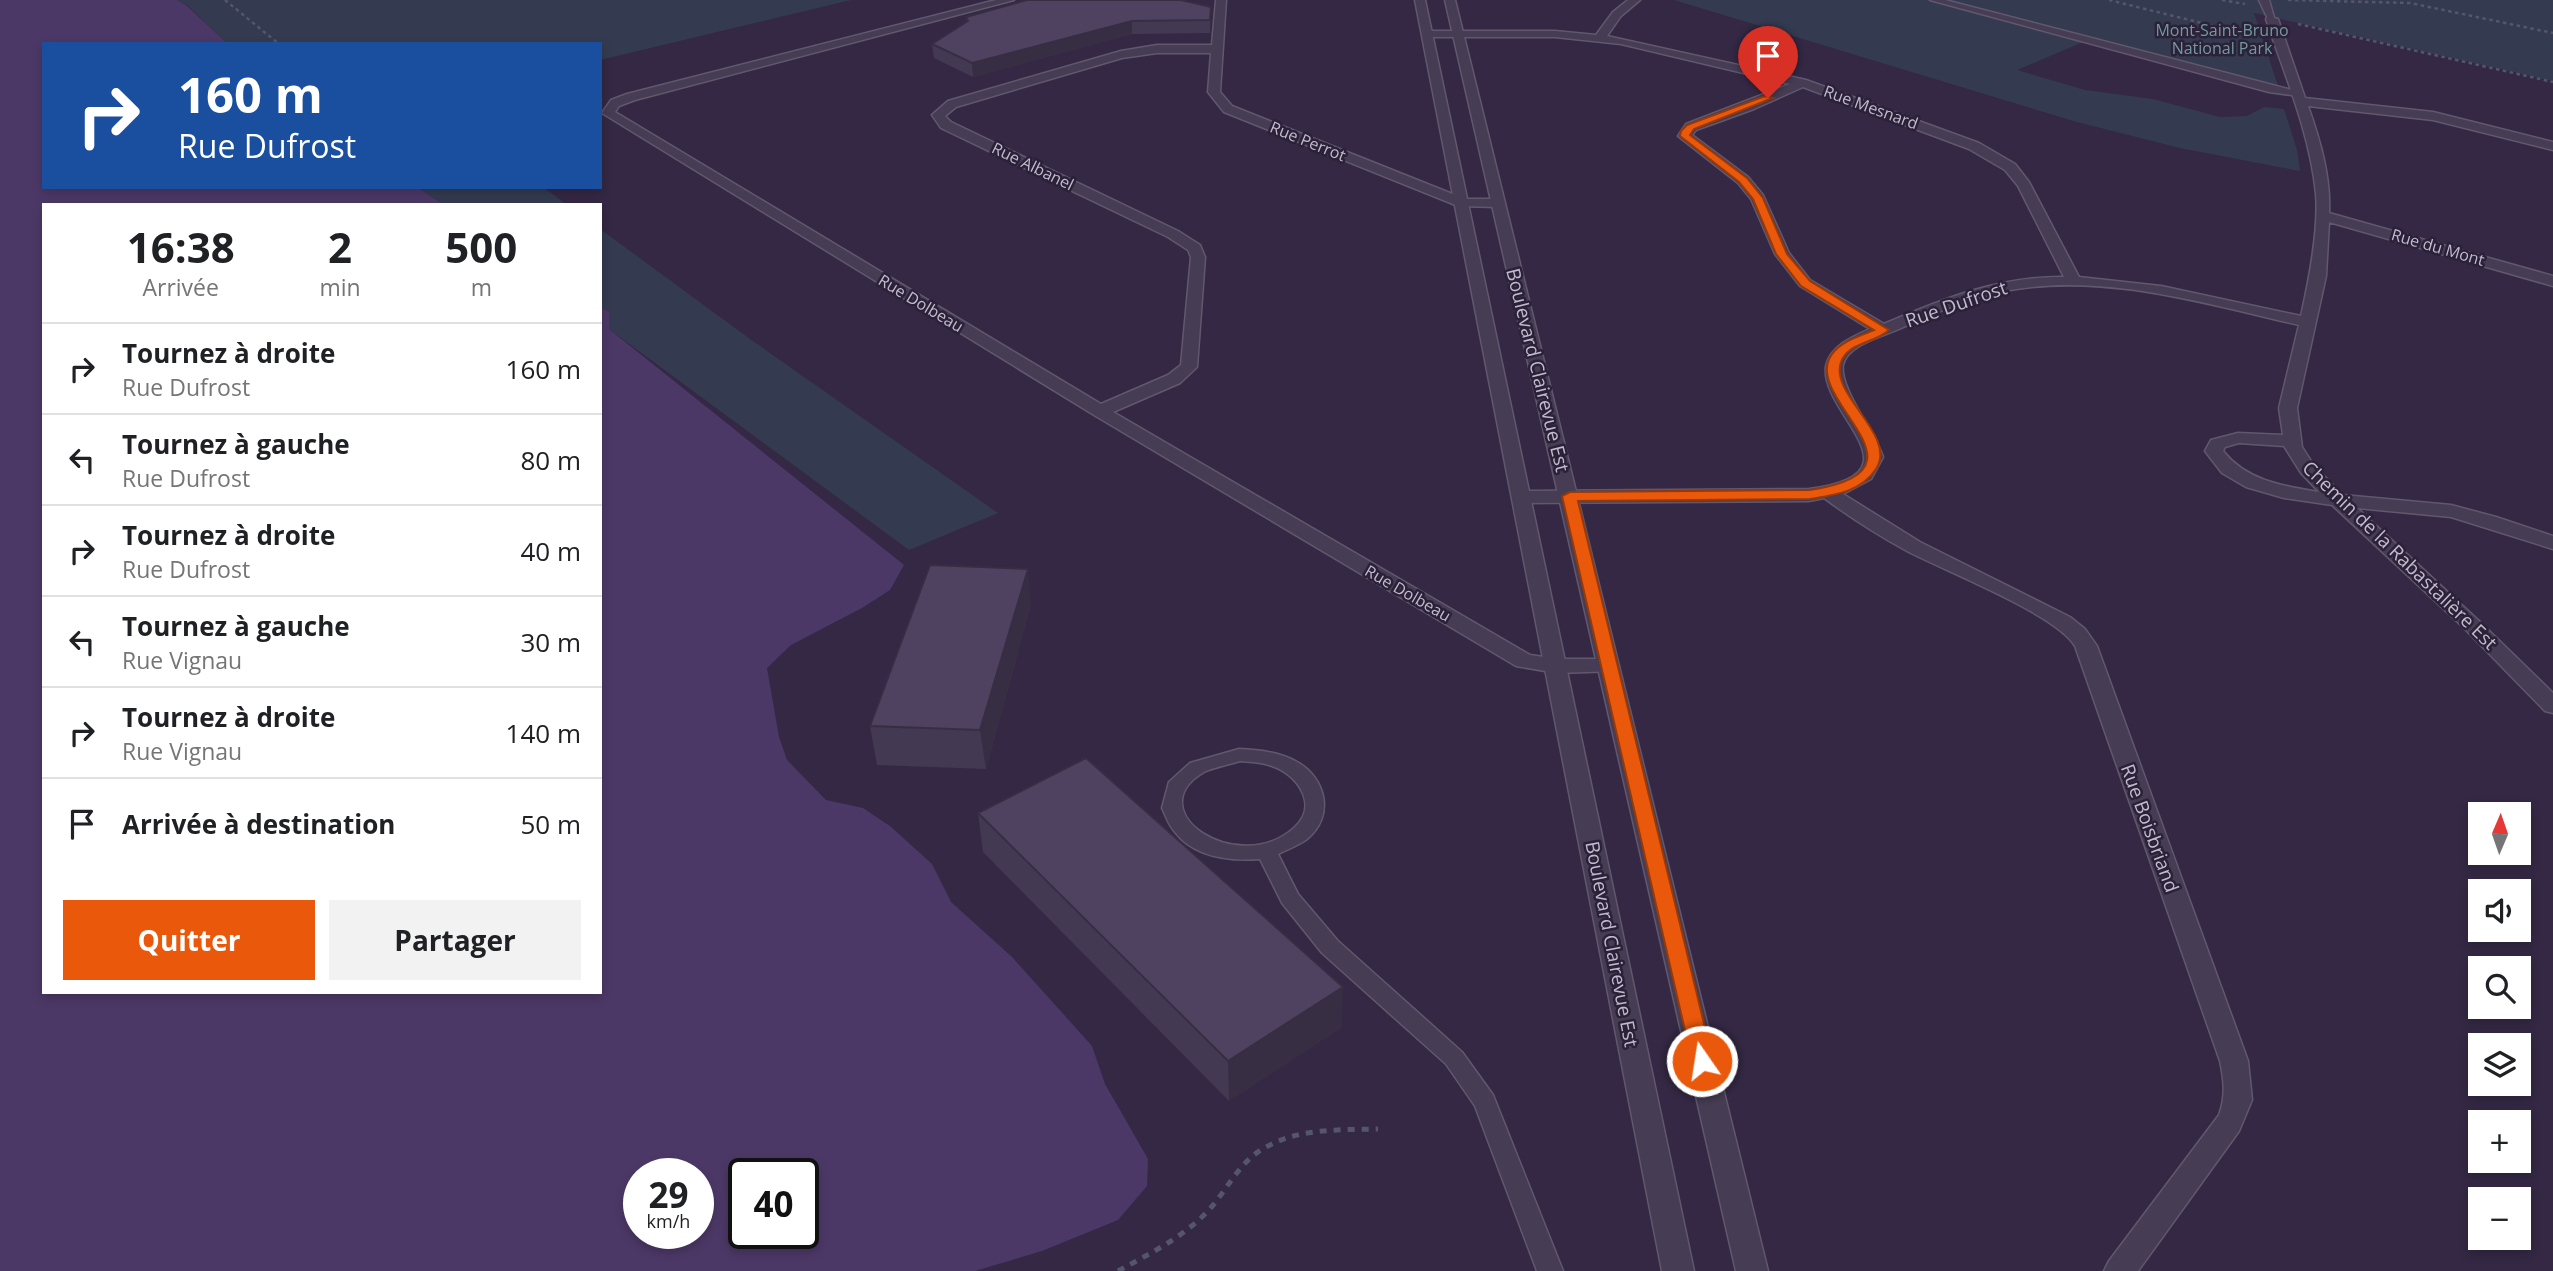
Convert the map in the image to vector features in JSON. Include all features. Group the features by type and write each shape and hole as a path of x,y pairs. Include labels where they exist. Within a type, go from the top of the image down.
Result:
{"street":[{"name":"Rue Dolbeau","path":"1009,0 631,97 615,103 608,113 1100,411 1524,662 1557,666 1608,666"},
{"name":"Rue Perrot","path":"1221,0 1214,92 1228,108 1463,203 1497,203"},
{"name":"Boulevard Clairevue Est","path":"1420,0 1678,1271"},
{"name":"Boulevard Clairevue Est","path":"1450,0 1752,1271"},
{"path":"1600,38 1617,14 1635,0"},
{"name":"Chemin de la Rabastalière Est","path":"2272,19 2300,97 2321,178 2323,216 2319,267 2288,408 2291,441 2307,469 2336,499 2471,624 2553,706"},
{"name":"Rue Mesnard","path":"1429,34 1555,34 1644,45 1802,83 1963,141 2010,167 2024,185 2074,282"},
{"name":"Rue Albanel","path":"1100,411 1174,379 1189,367 1198,257 1195,248 1173,233 945,124 938,115 952,104 1121,55 1157,49 1217,49"},
{"path":"1802,83 1750,106 1691,127 1685,136 1751,189 1758,198 1782,254 1805,283 1883,330"},
{"path":"2300,97 2440,118 2553,146"},
{"name":"Rue du Mont","path":"2323,216 2553,281"},
{"name":"Rue Dufrost","path":"1521,497 1796,495 1828,492 1859,480 1870,469 1874,457 1866,430 1836,384 1833,363 1846,347 1883,330 1966,297 1998,288 2038,282 2074,282 2147,290 2308,322"},
{"path":"2291,441 2231,438 2217,444 2214,451 2228,470 2248,482 2266,488 2336,499 2448,510 2490,520 2553,543"},
{"name":"Rue Boisbriand","path":"1828,492 1863,519 1893,537 2063,621 2078,633 2086,646 2234,1061 2240,1088 2235,1113 2229,1123 2120,1271"}],"lane":[{"path":"1935,0 2300,97"},
{"path":"2264,0 2272,19"},
{"path":"1239,755 1262,756 1283,762 1300,772 1312,785 1317,801 1315,817 1305,831 1288,843 1267,851 1244,854 1221,851 1200,844 1185,833 1174,820 1171,804 1175,789 1185,776 1199,766 1217,759 1239,755"},
{"path":"1267,851 1289,898 1330,947 1454,1058 1485,1101 1550,1271"}],"path":[{"path":"225,0 277,42"},
{"path":"2109,0 2265,38"},
{"path":"2282,0 2410,3 2553,33"},
{"path":"2272,19 2354,34 2553,82"},
{"path":"1118,1271 1170,1244 1197,1220 1254,1154 1315,1130 1378,1129"}],"green space":[{"path":"177,0 851,0 602,60 602,42 226,42 187,5"},
{"name":"Mont-Saint-Bruno National Park","path":"1674,0 2553,0 2553,81 2254,13 2281,95 2083,42 2017,70 2085,90 2153,99 2220,117 2247,116 2264,107 2284,109 2297,150 2300,171 2180,148 2077,122"},
{"path":"420,189 546,189 564,203 441,203"},
{"path":"602,230 750,339 998,513 909,550 609,329 609,312 602,307"}],"shaded area":[{"path":"0,0 177,0 226,42 42,42 42,189 420,189 441,203 42,203 42,994 602,994 602,307 609,312 609,329 904,565 890,590 862,608 791,645 767,668 779,737 787,760 826,800 863,808 890,826 932,864 951,902 1012,957 1092,1046 1105,1084 1148,1159 1147,1186 1118,1220 1042,1251 975,1271 0,1271"}],"building":[{"path":"1027,0 1181,0 1211,7 1210,20 1132,21 972,63 932,44 968,21 966,17"},
{"path":"930,565 1028,569 980,730 870,726"},
{"path":"1086,758 1343,987 1228,1061 978,813"}],"route":[{"path":"1702,1061 1570,496 1810,495 1852,484 1865,475 1873,463 1872,445 1866,430 1842,396 1833,376 1833,363 1846,347 1883,330 1855,316 1805,283 1782,254 1758,198 1743,180 1685,136 1691,127 1768,98"}]}
